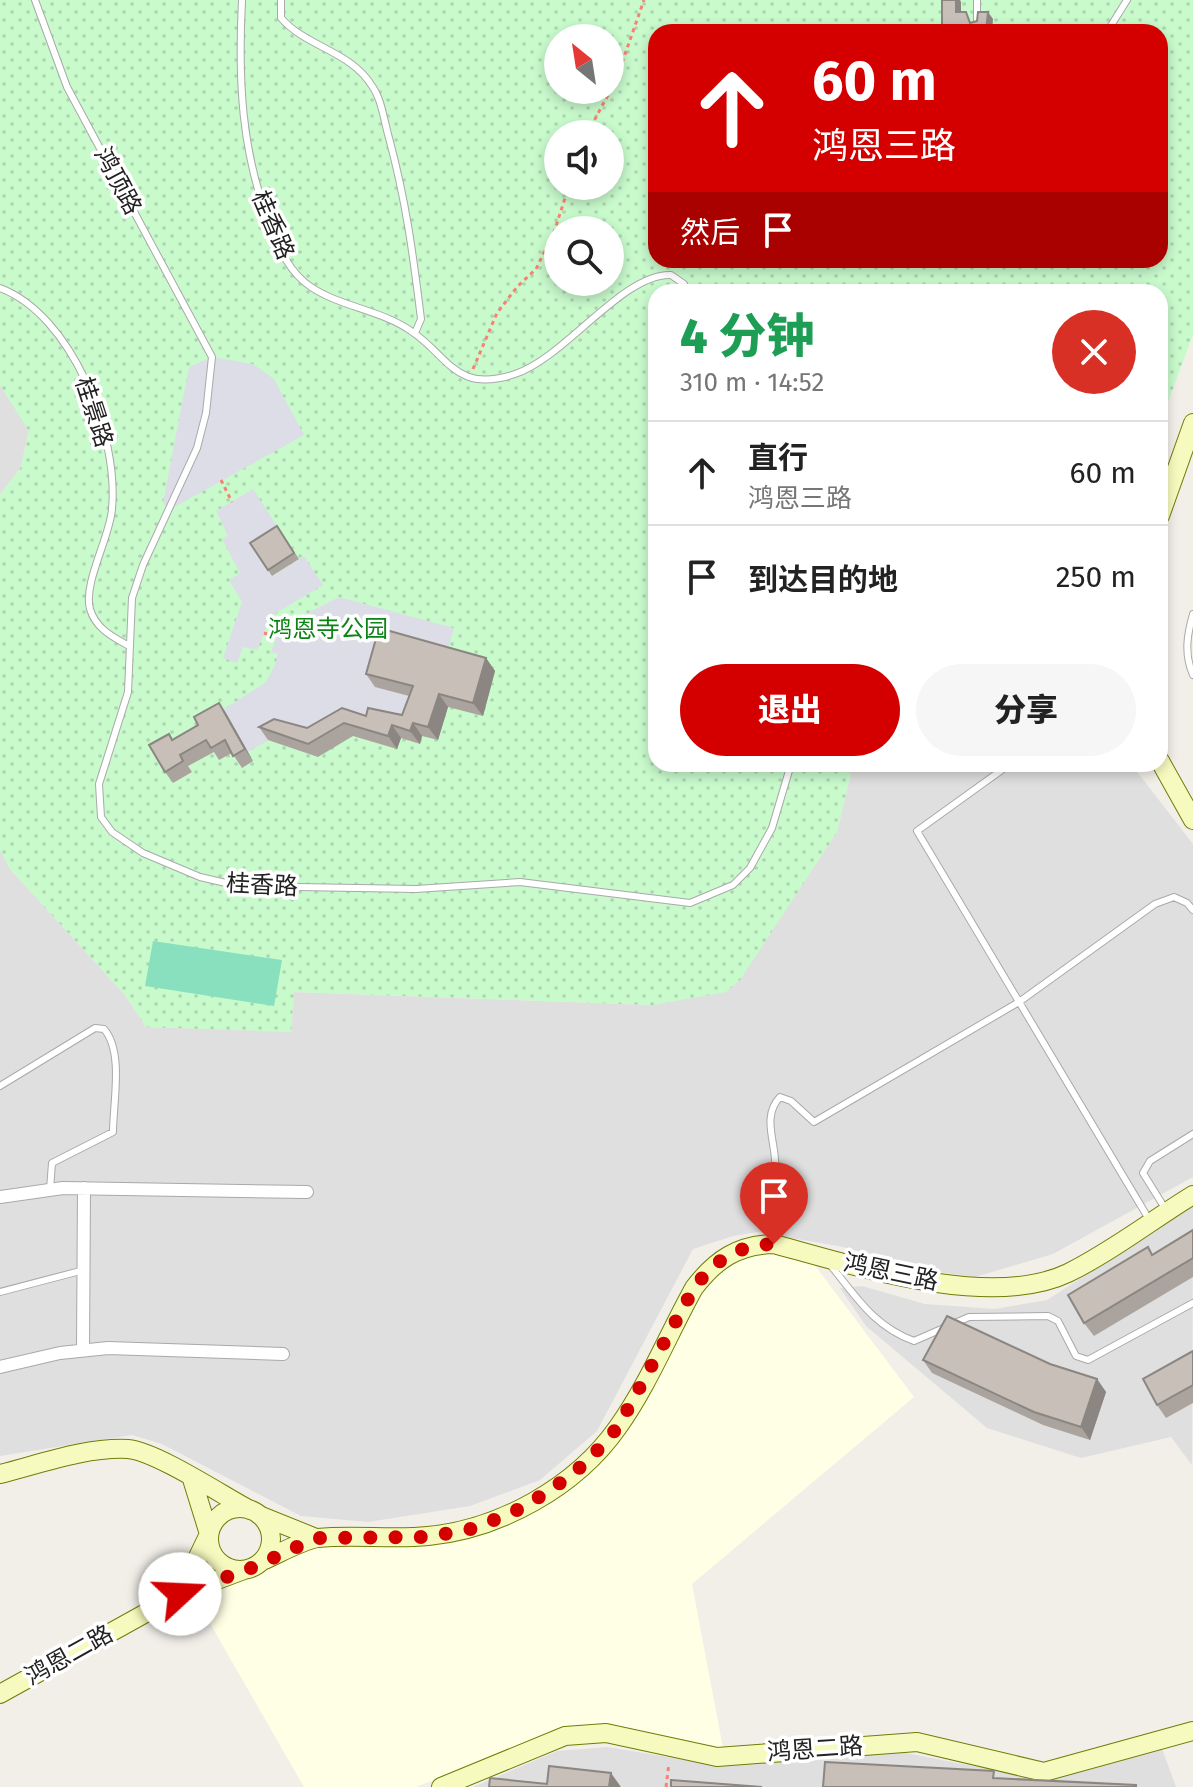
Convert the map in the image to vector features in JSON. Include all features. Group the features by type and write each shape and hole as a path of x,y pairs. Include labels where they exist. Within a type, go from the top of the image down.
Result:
{"street":[{"path":"1168,493 1193,423"},
{"path":"1166,772 1193,820"},
{"path":"83,1350 84,1188"},
{"path":"0,1197 84,1188 307,1192"},
{"name":"鸿恩三路","path":"316,1538 426,1537 468,1530 512,1513 551,1490 587,1462 618,1427 694,1288 708,1269 728,1254 751,1245 774,1244 825,1258 974,1289 1022,1288 1068,1273 1193,1195"},
{"path":"0,1367 83,1350 283,1354"},
{"path":"0,1474 92,1452 130,1449 161,1459 254,1512 316,1538"},
{"path":"192,1479 212,1553 225,1567 244,1570 316,1538"},
{"path":"180,1594 219,1516 231,1509 254,1512 271,1533 271,1543 262,1561"},
{"name":"鸿恩二路","path":"0,1694 180,1594 244,1570"},
{"name":"鸿恩二路","path":"441,1787 565,1736 606,1733 717,1757 917,1742 1044,1772 1193,1731"}],"lane":[{"name":"鸿顶路","path":"35,0 67,87 212,357"},
{"name":"桂香路","path":"242,0 239,59 243,129 256,190 278,245 291,267 311,287 398,322 415,333 455,372 470,376"},
{"path":"281,0 281,18 294,33 308,42 328,47 372,84 409,213 421,319 415,333"},
{"path":"977,0 977,24"},
{"path":"1112,24 1127,0"},
{"path":"470,376 484,379 515,374 552,353 644,279 671,275 684,284"},
{"name":"桂景路","path":"0,288 39,310 79,365 109,449 112,509 89,607 107,634 129,646"},
{"name":"桂香路","path":"212,357 206,413 197,448 143,565 132,598 124,712 99,784 101,817 112,832 143,853 215,882 239,886 416,889 544,883 690,903 733,885 750,868 772,828 789,772"},
{"path":"1193,614 1187,635 1188,663 1193,675"},
{"path":"999,772 917,831 1150,1221"},
{"path":"775,1170 769,1120 773,1104 780,1097 791,1101 814,1122 1019,1002 1155,904 1174,897 1193,910"},
{"path":"0,1086 95,1028 104,1029 109,1035 114,1049 113,1132 52,1163 50,1190"},
{"path":"1167,1211 1143,1173 1150,1161 1193,1134"},
{"path":"825,1258 875,1321 891,1333 914,1341 969,1317 1048,1316 1058,1321 1076,1356 1088,1360 1193,1303"},
{"path":"0,1292 84,1270"}],"path":[{"path":"595,120 616,80 644,0"},
{"path":"470,376 497,313 536,269 554,232 564,200"},
{"path":"221,480 232,502"},
{"path":"264,633 276,637"},
{"path":"666,1787 672,1747"}],"shaded area":[{"path":"212,357 253,364 274,379 304,435 169,510 163,503 189,367"},
{"path":"0,385 29,430 21,467 0,495"},
{"path":"253,489 281,532 273,576 304,556 323,585 271,616 257,650 243,647 237,663 223,658 242,602 229,580 240,573 222,539 228,536 216,511"},
{"path":"339,597 454,628 428,721 351,721 316,741 283,732 248,752 222,710 265,683 275,665 278,654 271,652 284,618 292,621"},
{"path":"851,772 1138,773 1193,844 1193,1177 1053,1254 975,1277 937,1272 843,1247 758,1232 733,1236 693,1249 597,1431 540,1480 470,1506 368,1522 301,1516 162,1444 132,1435 0,1456 0,850 10,869 125,995 146,1027 291,1031 294,992 653,1005 837,832"},
{"path":"1193,1206 1192,1465 1171,1437 1081,1458 987,1428 866,1326 840,1288 862,1286 925,1304 995,1309 1047,1300"},
{"path":"772,1251 813,1263 914,1397 692,1584 723,1748 604,1723 561,1729 416,1787 304,1787 196,1599 317,1545 428,1545 470,1538 515,1521 593,1468 699,1294 714,1277 752,1253"},
{"path":"1161,1746 1176,1787 473,1787 557,1751 607,1747 717,1765 901,1752 1044,1780"}],"green space":[{"name":"鸿恩寺公园","path":"0,0 1193,0 1193,335 1168,402 1168,284 648,284 648,772 851,772 837,832 740,980 726,992 653,1005 294,992 291,1032 146,1027 125,995 10,869 0,850 0,495 21,467 29,431 0,385"},
{"path":"153,941 282,960 274,1006 145,986"}],"building":[{"path":"942,0 956,0 956,12 966,12 970,23 977,21 978,12 988,12 987,24 942,24"},
{"path":"277,526 294,553 268,570 250,543"},
{"path":"379,628 486,658 473,703 439,694 428,727 413,723 410,731 392,725 388,736 344,723 308,744 259,727 274,719 307,728 342,708 366,716 368,708 402,715 413,686 366,674"},
{"path":"219,703 245,749 233,756 225,740 211,748 206,740 180,755 183,761 165,772 149,745 169,734 172,740 198,725 194,717"},
{"path":"1193,1230 1193,1258 1084,1323 1068,1295 1148,1247 1152,1255"},
{"path":"947,1316 1050,1364 1097,1379 1081,1427 1034,1412 923,1360"},
{"path":"1193,1351 1193,1385 1157,1405 1143,1379"},
{"path":"825,1762 994,1771 993,1778 1136,1787 823,1787"},
{"path":"549,1766 611,1773 609,1787 489,1787 490,1778 547,1784"},
{"path":"671,1780 762,1787 671,1787"}],"route":[{"path":"180,1594 254,1567 316,1538 426,1537 468,1530 531,1502 587,1462 618,1427 694,1288 708,1269 728,1254 751,1245 774,1244"}]}
